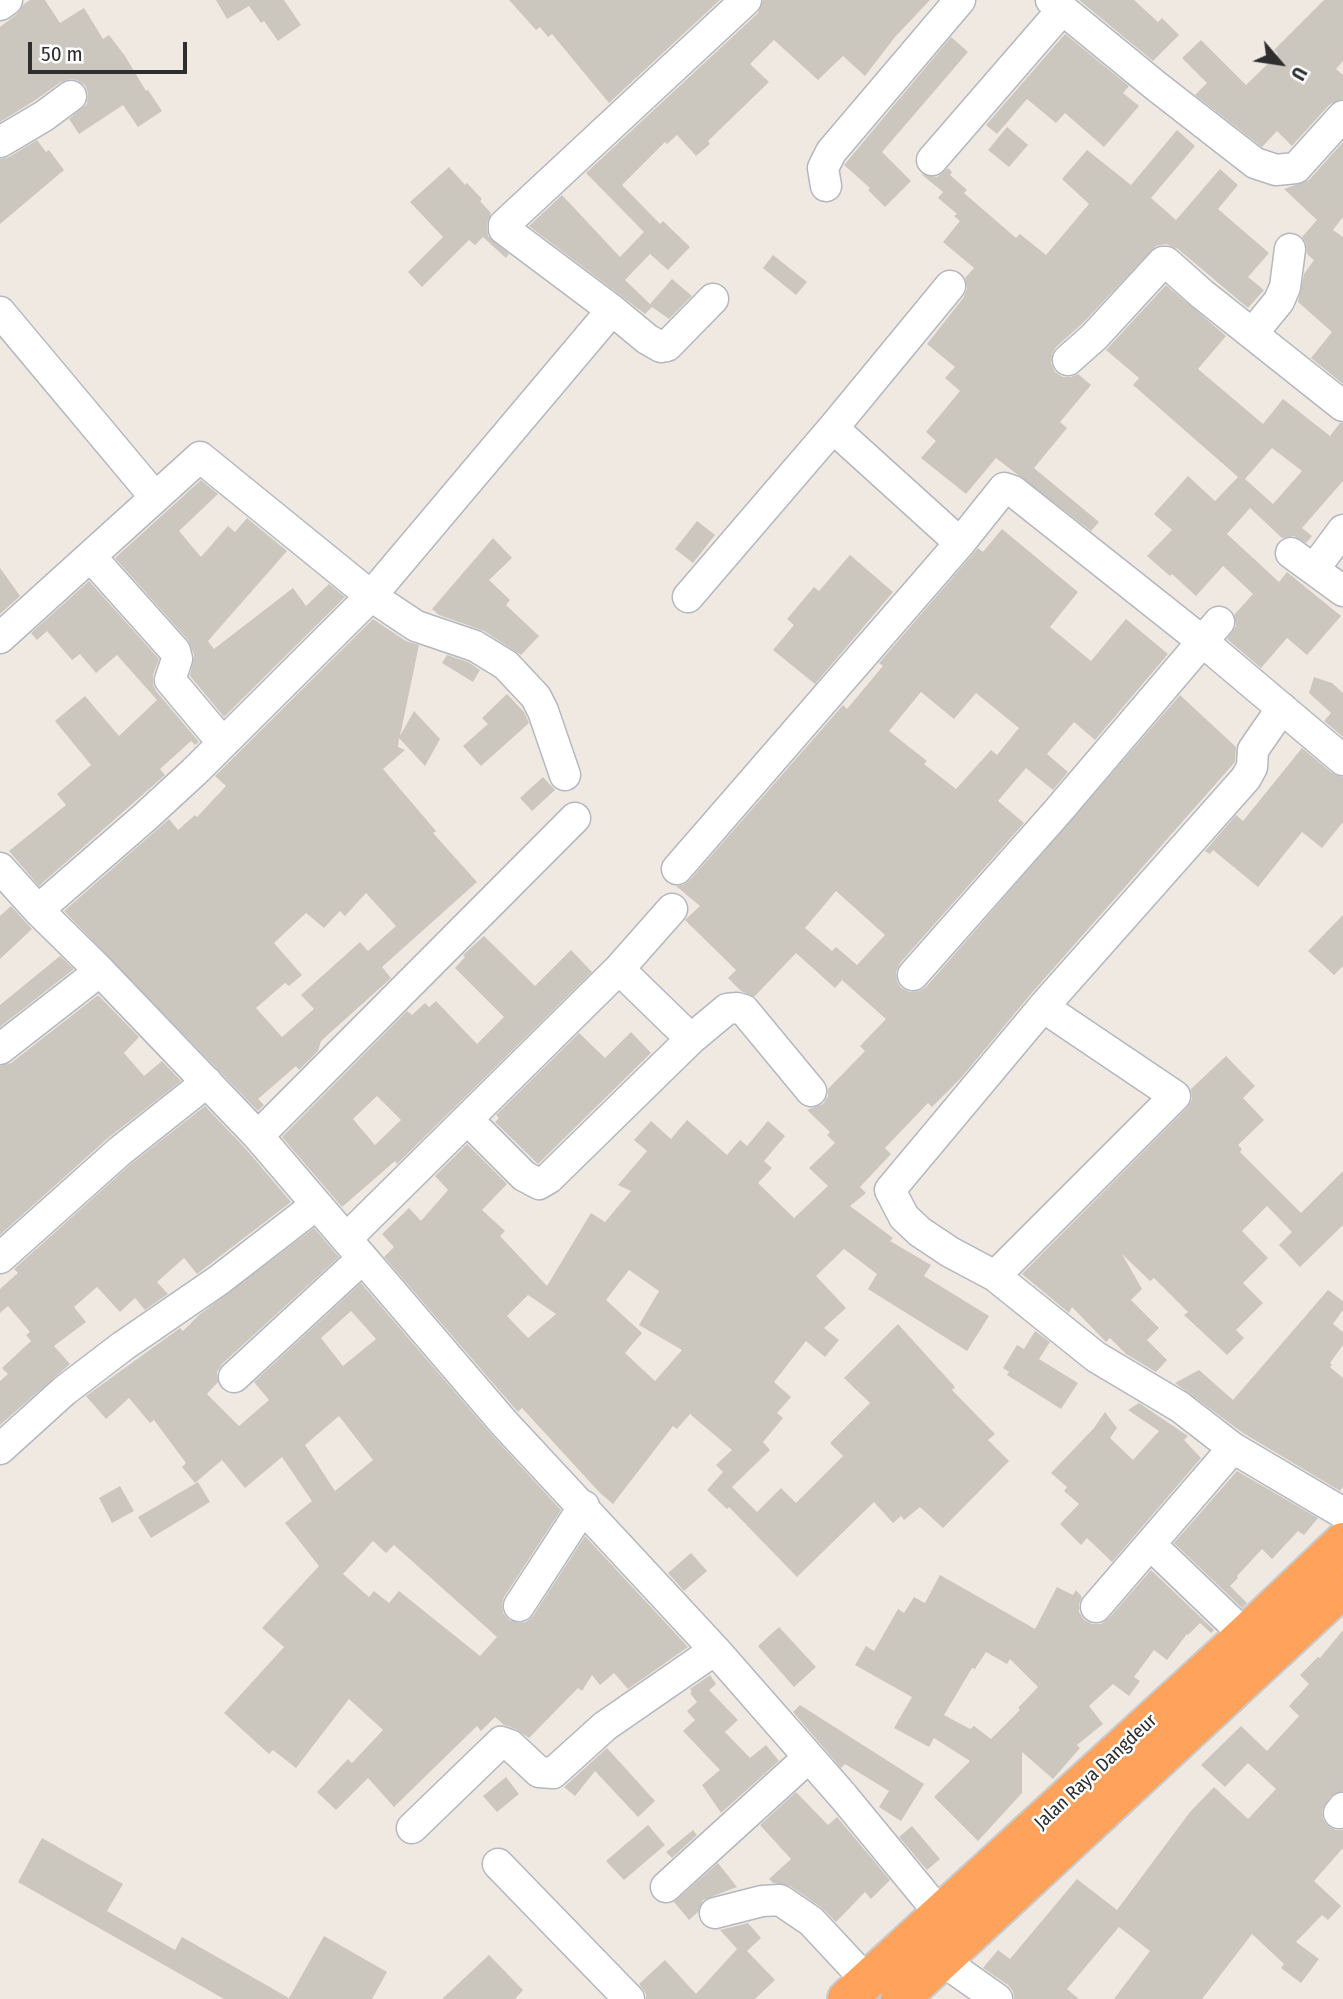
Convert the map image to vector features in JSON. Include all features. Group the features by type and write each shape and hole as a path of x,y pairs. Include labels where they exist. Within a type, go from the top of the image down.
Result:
{"highway":[{"name":"Jalan Raya Dangdeur","path":"872,1993 941,1915 1343,1542"},
{"name":"Jalan Raya Dangdeur","path":"872,1993 943,1961 1343,1588"}],"street":[{"path":"0,5 7,0"},
{"path":"713,299 667,346 662,347 647,339 504,229 504,225 746,0"},
{"path":"826,186 823,168 831,152 960,0"},
{"path":"932,160 1057,5 1255,163 1276,170 1296,168 1343,116"},
{"path":"0,142 44,116 71,96"},
{"path":"1252,334 1279,301 1285,287 1290,249"},
{"path":"1068,360 1094,337 1163,262 1168,263 1343,407"},
{"path":"688,597 950,286"},
{"path":"38,910 144,818 371,596 612,310"},
{"path":"0,313 155,497"},
{"path":"833,428 960,543"},
{"path":"0,638 195,459 203,458 371,596 416,626 491,654 515,673 536,697 543,711 565,775"},
{"path":"677,869 960,543 1001,489 1007,488 1211,631 1282,708 1343,760"},
{"path":"1343,530 1303,561 1343,591"},
{"path":"91,557 175,651 177,659 170,680 223,743"},
{"path":"913,975 1211,631"},
{"path":"1282,708 1253,750 1252,767 1246,778 1043,1007 890,1190 904,1217 920,1232 995,1276 1096,1357 1180,1407 1233,1448 1343,1513"},
{"path":"258,1136 575,818"},
{"path":"0,868 258,1136 504,1423 715,1650 809,1757 892,1853 941,1915"},
{"path":"234,1377 355,1249 467,1119 619,969 672,909"},
{"path":"619,969 691,1039"},
{"path":"0,1049 100,971"},
{"path":"467,1119 524,1176 539,1185 691,1039 727,1009 737,1007 744,1010 811,1091"},
{"path":"995,1276 1175,1096 1043,1007"},
{"path":"0,1258 120,1151 207,1082"},
{"path":"0,1449 64,1391 123,1346 219,1280 316,1205"},
{"path":"1096,1607 1233,1448"},
{"path":"519,1606 584,1507"},
{"path":"1151,1545 1245,1635"},
{"path":"412,1828 500,1742 510,1745 539,1772 553,1773 605,1726 715,1650"},
{"path":"666,1887 809,1757"},
{"path":"498,1864 629,1999"},
{"path":"715,1913 762,1901 780,1900 811,1921 872,1993"},
{"path":"943,1961 997,1999"}],"building":[{"path":"30,0 45,0 60,23 84,8 103,39 109,35 125,56 146,91 148,90 162,111 138,127 123,105 79,134 69,119 87,104 88,93 85,85 70,79 61,82 0,122 0,27"},
{"path":"216,0 284,0 301,25 278,41 249,6 227,19"},
{"path":"509,0 720,0 609,103 552,34 548,37 540,27 536,30"},
{"path":"763,0 930,0 895,37 865,76 843,56 818,80 774,40 750,64 769,82 708,141 710,144 696,156 677,135 667,144 665,142 622,185 660,224 663,221 690,247 668,270 650,254 625,280 650,304 672,279 692,296 669,319 652,307 645,314 529,226 562,195 620,257 644,232 586,173 758,13"},
{"path":"1079,0 1134,0 1158,22 1162,18 1179,35 1153,61"},
{"path":"1324,0 1343,0 1343,61 1336,69 1343,75 1343,99 1330,104 1292,146 1277,131 1262,147 1195,95 1207,83 1182,58 1201,40 1246,85 1278,54 1274,50"},
{"path":"1065,34 1129,86 1123,93 1139,106 1104,147 1065,113 1056,123 1027,99 997,134 986,125"},
{"path":"951,37 968,52 882,152 911,181 885,207 868,190 870,188 844,165"},
{"path":"1007,127 1028,145 1009,167 988,150"},
{"path":"1177,130 1195,146 1151,198 1176,220 1220,169 1238,185 1218,209 1269,253 1248,277 1264,290 1248,308 1178,249 1166,244 1156,246 1082,324 1056,347 1051,363 1055,372 1063,377 1078,374 1091,385 1060,422 1067,428 1034,468 1099,522 1091,531 996,458 966,494 921,458 936,441 926,432 960,391 945,378 955,367 927,344 964,297 967,288 965,278 974,268 943,242 960,221 954,216 957,214 938,198 943,192 921,174 937,177 948,168 952,172 950,175 967,190 964,193 1016,238 1020,234 1046,255 1089,204 1062,179 1087,150 1131,185"},
{"path":"37,140 46,152 49,150 64,170 0,224 0,159 9,157"},
{"path":"1343,142 1343,217 1333,230 1343,237 1343,384 1311,358 1332,332 1298,302 1304,274 1314,260 1307,254 1306,243 1302,237 1317,220 1284,189 1309,180"},
{"path":"449,167 482,199 480,201 491,213 487,224 488,236 509,254 506,258 483,237 475,245 469,240 422,287 408,272 443,237 410,202"},
{"path":"773,255 807,282 796,295 763,268"},
{"path":"1166,285 1226,336 1198,369 1263,424 1283,399 1330,436 1340,423 1343,423 1343,481 1302,528 1312,536 1306,543 1294,536 1282,538 1250,508 1227,534 1279,582 1287,572 1341,616 1307,655 1287,638 1261,668 1227,639 1236,626 1234,615 1253,594 1223,566 1196,596 1147,556 1172,530 1154,514 1188,476 1215,501 1238,477 1133,385 1139,378 1106,350","holes":["1272,448 1302,471 1273,504 1245,479"]},
{"path":"201,480 218,494 179,531 201,557 228,526 235,532 247,518 287,551 208,641 214,649 293,588 306,606 329,584 345,597 224,717 190,676 194,655 188,640 115,558"},
{"path":"697,521 715,535 693,563 675,549"},
{"path":"1002,529 1078,592 1050,627 1091,661 1126,619 1168,654 1095,740 1074,722 1047,754 1068,772 1053,790 1026,768 998,801 1024,823 900,963 896,972 901,988 910,992 926,987 1180,695 1236,747 1235,762 1030,995 961,1078 932,1107 928,1103 885,1148 891,1154 860,1187 866,1193 850,1206 893,1238 890,1241 931,1265 924,1276 989,1316 967,1351 868,1289 877,1274 844,1249 816,1276 846,1308 824,1328 839,1340 825,1357 806,1341 774,1382 791,1397 777,1413 783,1418 763,1442 770,1450 732,1487 757,1512 781,1488 796,1503 843,1456 830,1443 870,1403 844,1378 898,1324 955,1387 952,1390 995,1434 988,1440 1009,1461 943,1528 920,1507 904,1520 901,1516 893,1523 874,1502 797,1577 729,1507 727,1509 707,1490 723,1472 716,1465 732,1450 690,1414 677,1429 673,1426 613,1504 522,1408 518,1412 384,1257 394,1247 382,1234 409,1208 421,1221 448,1190 435,1176 467,1144 507,1184 482,1210 505,1231 500,1236 547,1286 591,1213 605,1222 631,1191 618,1185 647,1151 634,1140 651,1121 671,1139 687,1120 727,1155 740,1140 747,1146 768,1121 785,1136 764,1161 772,1168 758,1183 794,1218 828,1186 809,1168 835,1143 827,1135 830,1132 807,1110 823,1104 828,1096 828,1089 865,1051 860,1046 886,1019 842,980 835,988 796,953 754,997 741,991 728,978 736,970 685,920 700,906 676,886 690,880 843,705 847,709 883,666 879,663 978,548 983,552","holes":["921,692 954,719 976,693 1019,728 997,755 991,750 956,789 924,764 927,761 889,731","836,891 885,935 857,965 836,947 832,951 805,928","629,1270 659,1291 639,1325 682,1350 655,1381 625,1353 642,1333 606,1300","528,1295 556,1314 528,1338 507,1316"]},
{"path":"493,538 512,558 489,580 510,600 506,605 539,636 521,655 484,631 439,615 432,609"},
{"path":"850,555 893,592 815,684 773,650 794,625 787,619 814,587 819,591"},
{"path":"0,568 20,596 0,614"},
{"path":"89,581 159,659 153,675 156,691 199,742 195,745 191,741 160,769 165,775 39,886 9,851 66,805 57,794 91,765 55,721 85,696 119,736 157,700 117,655 96,673 80,654 72,660 47,631 37,640 31,633"},
{"path":"373,619 406,641 419,645 400,736 414,711 440,739 425,766 399,738 398,747 405,750 383,769 436,831 433,833 477,882 382,967 391,978 321,1041 318,1051 299,1070 296,1066 258,1099 264,1105 258,1111 64,911 169,819 178,830 195,815 197,817 226,786 215,776","holes":["366,893 396,926 368,951 360,942 301,995 314,1009 282,1037 256,1008 285,983 289,986 302,975 274,943 306,913 324,928 340,911 345,916"]},
{"path":"447,655 468,662 480,670 473,682 442,663"},
{"path":"1314,677 1332,683 1343,693 1343,737 1324,721 1331,713 1309,693"},
{"path":"507,694 524,712 529,723 481,766 463,746 488,724 482,718"},
{"path":"1302,748 1332,773 1343,777 1343,822 1322,848 1302,832 1258,887 1213,850 1210,854 1205,851 1236,815 1243,821"},
{"path":"543,777 555,790 532,811 520,798"},
{"path":"11,906 32,929 0,959 0,916"},
{"path":"1343,915 1343,966 1334,975 1308,951"},
{"path":"484,936 535,986 571,950 592,972 397,1164 395,1161 342,1207 282,1137 407,1011 412,1015 425,1003 429,1007 436,1001 477,1044 504,1017 455,968 465,957 463,955","holes":["377,1096 401,1120 375,1145 353,1119"]},
{"path":"60,956 74,969 0,1027 0,1005"},
{"path":"98,995 139,1037 124,1053 144,1076 162,1061 181,1081 108,1138 0,1235 0,1066 11,1063"},
{"path":"631,1032 651,1053 538,1164 495,1122 499,1118 496,1115 579,1033 605,1058"},
{"path":"1226,1056 1255,1086 1243,1098 1264,1120 1238,1145 1242,1149 1240,1152 1301,1213 1343,1171 1343,1225 1300,1267 1279,1245 1292,1232 1267,1206 1242,1231 1268,1258 1243,1283 1263,1303 1236,1330 1244,1338 1227,1355 1184,1315 1188,1312 1154,1278 1150,1281 1122,1254 1142,1289 1131,1300 1159,1328 1147,1340 1167,1360 1156,1372 1126,1354 1110,1338 1106,1342 1072,1307 1069,1313 1022,1274 1187,1108 1192,1099 1191,1089"},
{"path":"205,1106 291,1202 197,1274 184,1258 157,1282 168,1294 145,1310 135,1298 120,1312 97,1287 74,1307 86,1322 54,1346 70,1364 0,1425 0,1381 8,1374 2,1368 31,1341 26,1335 30,1332 8,1306 0,1313 0,1289 18,1273 14,1269 131,1164"},
{"path":"314,1228 339,1257 222,1364 217,1372 218,1382 207,1394 239,1426 269,1400 254,1382 361,1283 491,1434 561,1510 504,1597 503,1613 509,1620 526,1622 533,1616 585,1536 688,1647 628,1689 614,1673 600,1685 592,1675 582,1691 578,1688 529,1738 495,1717 481,1731 477,1726 394,1807 368,1778 336,1810 317,1792 348,1759 352,1763 383,1730 349,1699 296,1768 273,1750 269,1754 224,1713 284,1647 262,1628 319,1566 285,1523 312,1501 282,1457 245,1488 222,1460 195,1483 182,1467 186,1463 154,1420 150,1423 129,1398 106,1419 86,1396 180,1328 183,1331 199,1315","holes":["351,1311 376,1339 343,1366 321,1338","339,1416 373,1460 335,1491 305,1445","373,1541 386,1553 394,1545 497,1637 480,1656 399,1591 389,1603 374,1591 369,1597 343,1574"]},
{"path":"1328,1290 1343,1301 1343,1310 1333,1324 1343,1332 1343,1345 1330,1363 1330,1367 1343,1378 1343,1487 1340,1491 1243,1433 1175,1383 1199,1370 1233,1400"},
{"path":"1035,1331 1050,1342 1039,1359 1078,1383 1061,1409 1007,1375 1009,1372 1003,1368 1017,1345 1024,1349"},
{"path":"1139,1403 1188,1436 1184,1440 1201,1458 1112,1562 1087,1538 1081,1545 1060,1524 1079,1504 1064,1491 1067,1487 1051,1473 1094,1428 1105,1412 1117,1428 1110,1438 1133,1460 1159,1431 1128,1410"},
{"path":"1237,1471 1318,1518 1304,1535 1298,1531 1272,1559 1262,1549 1237,1576 1230,1586 1247,1603 1242,1608 1174,1543"},
{"path":"198,1482 210,1502 151,1538 138,1517"},
{"path":"120,1486 134,1511 112,1523 99,1498"},
{"path":"691,1553 707,1571 684,1591 668,1573"},
{"path":"1151,1570 1214,1630 1211,1633 1200,1623 1187,1634 1167,1660 1154,1650 1134,1677 1140,1681 1129,1696 1113,1684 1089,1706 1103,1724 1077,1745 1080,1748 1053,1779 1022,1752 1022,1793 978,1841 934,1797 970,1761 934,1738 929,1747 894,1728 912,1697 855,1665 866,1646 874,1651 898,1609 904,1613 914,1597 925,1603 940,1575 1035,1629 1057,1587 1073,1595 1076,1590 1082,1597 1079,1612 1084,1620 1101,1624","holes":["986,1652 1007,1664 1010,1659 1038,1687 991,1739 974,1726 970,1729 944,1715 972,1668 975,1669"]},
{"path":"779,1627 816,1667 794,1687 758,1646"},
{"path":"1343,1630 1343,1791 1330,1797 1322,1811 1328,1826 1343,1830 1343,1848 1314,1881 1341,1906 1328,1920 1322,1915 1296,1942 1319,1959 1301,1983 1281,1968 1284,1964 1252,1934 1202,1999 1114,1999 1150,1951 1119,1927 1067,1989 1079,1999 1014,1999 1013,1991 1008,1985 983,1968 998,1950 1010,1959 1077,1879 1117,1910 1190,1812 1214,1787 1248,1819 1276,1789 1248,1763 1225,1787 1201,1765 1241,1726 1267,1751 1299,1716 1289,1706 1309,1684 1300,1675 1320,1658"},
{"path":"710,1675 716,1684 709,1690 738,1720 725,1732 750,1758 766,1745 779,1761 721,1813 702,1785 720,1770 683,1731 695,1720 687,1711 697,1702 690,1689"},
{"path":"800,1705 924,1784 901,1821 879,1807 889,1791 845,1764 841,1768 793,1712"},
{"path":"607,1748 655,1801 638,1817 595,1771 575,1796 564,1787"},
{"path":"506,1777 519,1794 497,1812 483,1796"},
{"path":"796,1792 828,1825 837,1817 890,1880 871,1899 865,1892 836,1922 821,1907 790,1886 773,1883 769,1879 791,1859 760,1825"},
{"path":"648,1825 665,1845 624,1880 606,1861"},
{"path":"912,1826 940,1859 927,1870 899,1837"},
{"path":"693,1830 697,1835 672,1858 666,1852"},
{"path":"42,1838 123,1884 107,1911 175,1950 182,1937 289,1998 324,1936 387,1972 372,1999 224,1999 18,1882"},
{"path":"718,1863 737,1887 703,1900 698,1912 689,1920 674,1902"},
{"path":"748,1923 761,1938 747,1951 775,1980 755,1999 646,1999 646,1994 639,1984 665,1960 696,1994 737,1949 720,1930"},
{"path":"489,1955 523,1990 515,1999 442,1999"}]}
